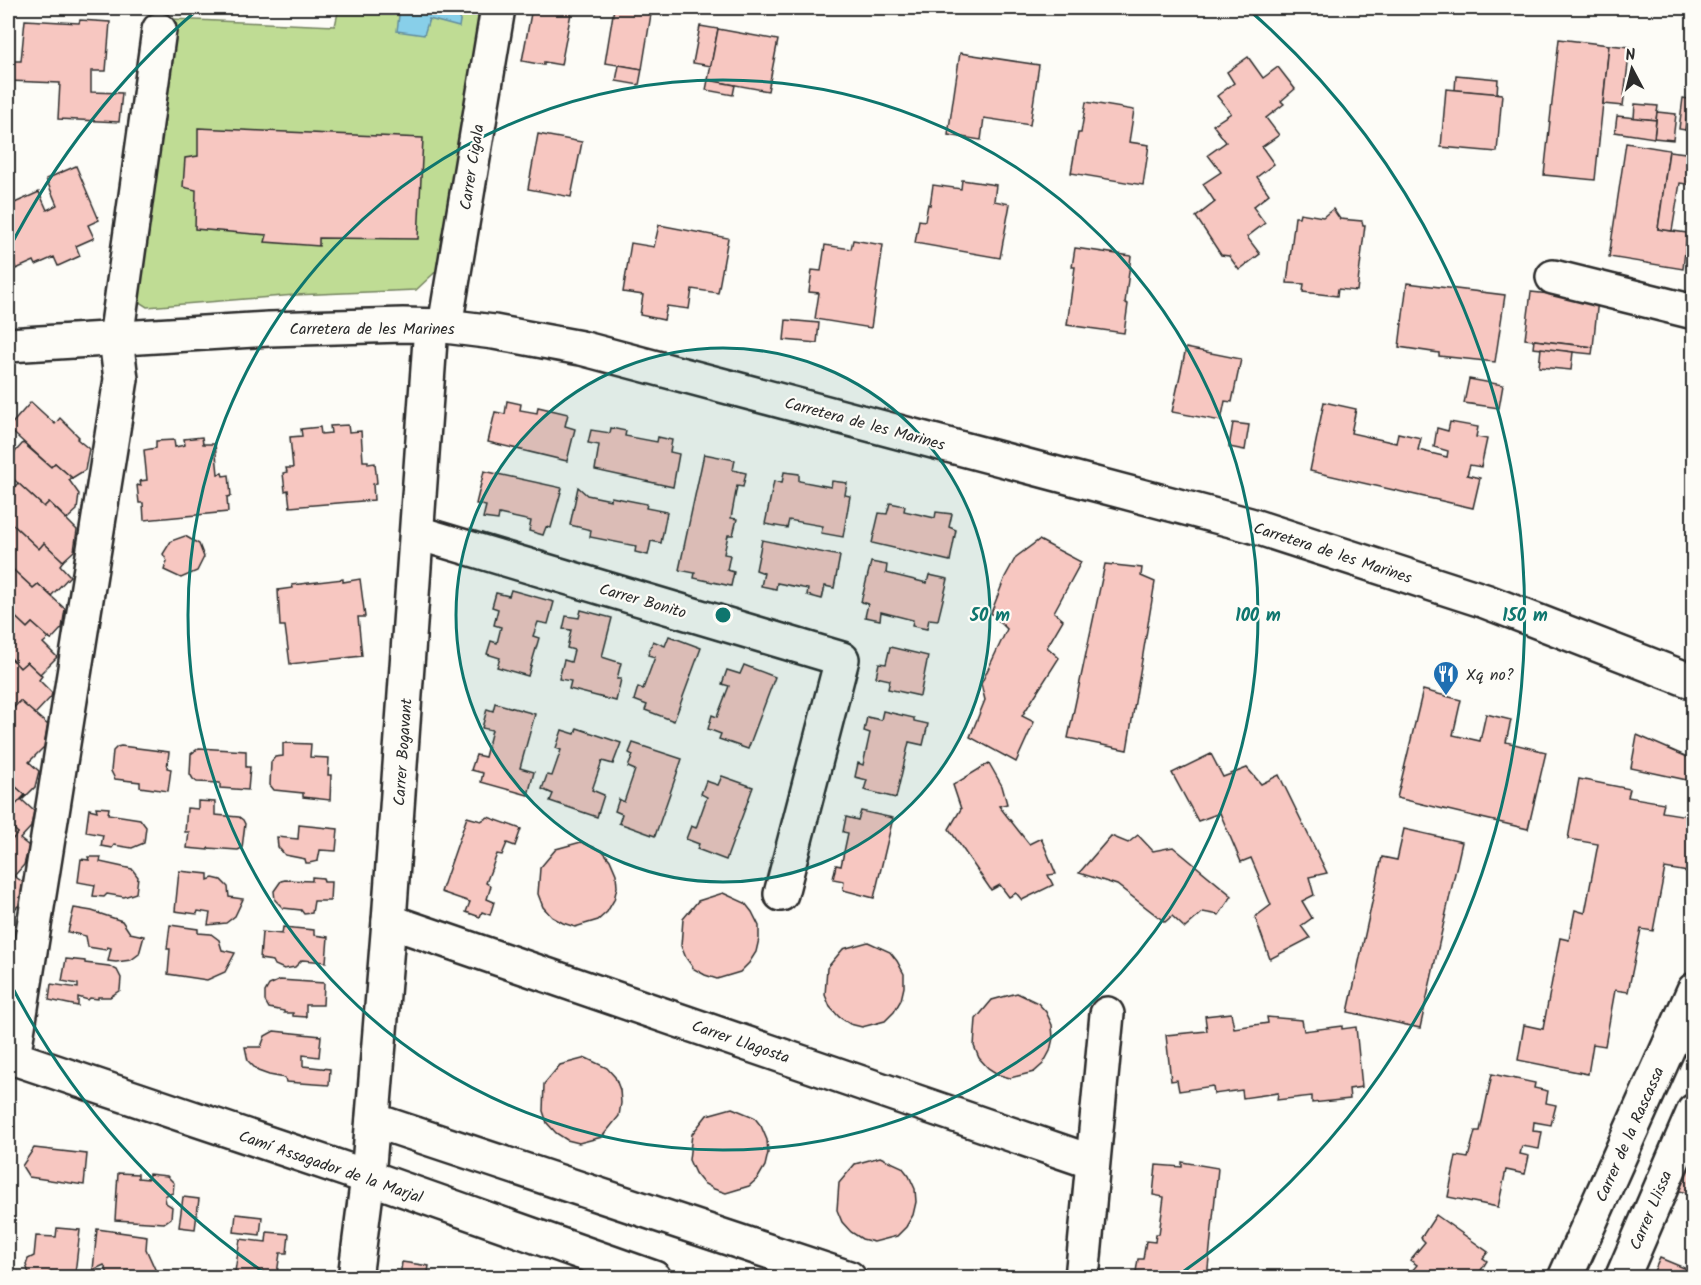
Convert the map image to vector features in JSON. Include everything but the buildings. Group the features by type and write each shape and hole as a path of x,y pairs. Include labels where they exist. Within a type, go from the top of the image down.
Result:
{"street":[{"name":"Carrer Cigala","path":"438,326 498,8"},
{"path":"10,1057 121,379 116,339 159,30"},
{"path":"1553,278 1694,312"},
{"name":"Carretera de les Marines","path":"8,345 351,326 438,326 542,339 1250,525 1485,602 1693,682"},
{"name":"Carrer Bogavant","path":"355,1278 368,1178 418,533 438,326"},
{"name":"Carrer Bonito","path":"418,533 842,659 782,894"},
{"name":"Carrer Llagosta","path":"389,921 1092,1162"},
{"name":"Carrer de la Rascassa","path":"1565,1278 1694,990"},
{"path":"1082,1278 1107,1014"},
{"name":"Camí Assagador de la Marjal","path":"10,1057 368,1178 597,1268 654,1278"},
{"name":"Carrer Llissa","path":"1622,1278 1694,1111"},
{"path":"373,1120 849,1278"}],"green space":[{"path":"339,8 486,8 445,263 416,290 295,295 147,307 136,300 135,293 173,19 335,26"}],"water":[{"path":"400,8 462,8 459,27 429,19 424,35 397,31"}],"place":[{"name":"Xq no?","path":"1446,697"}]}
